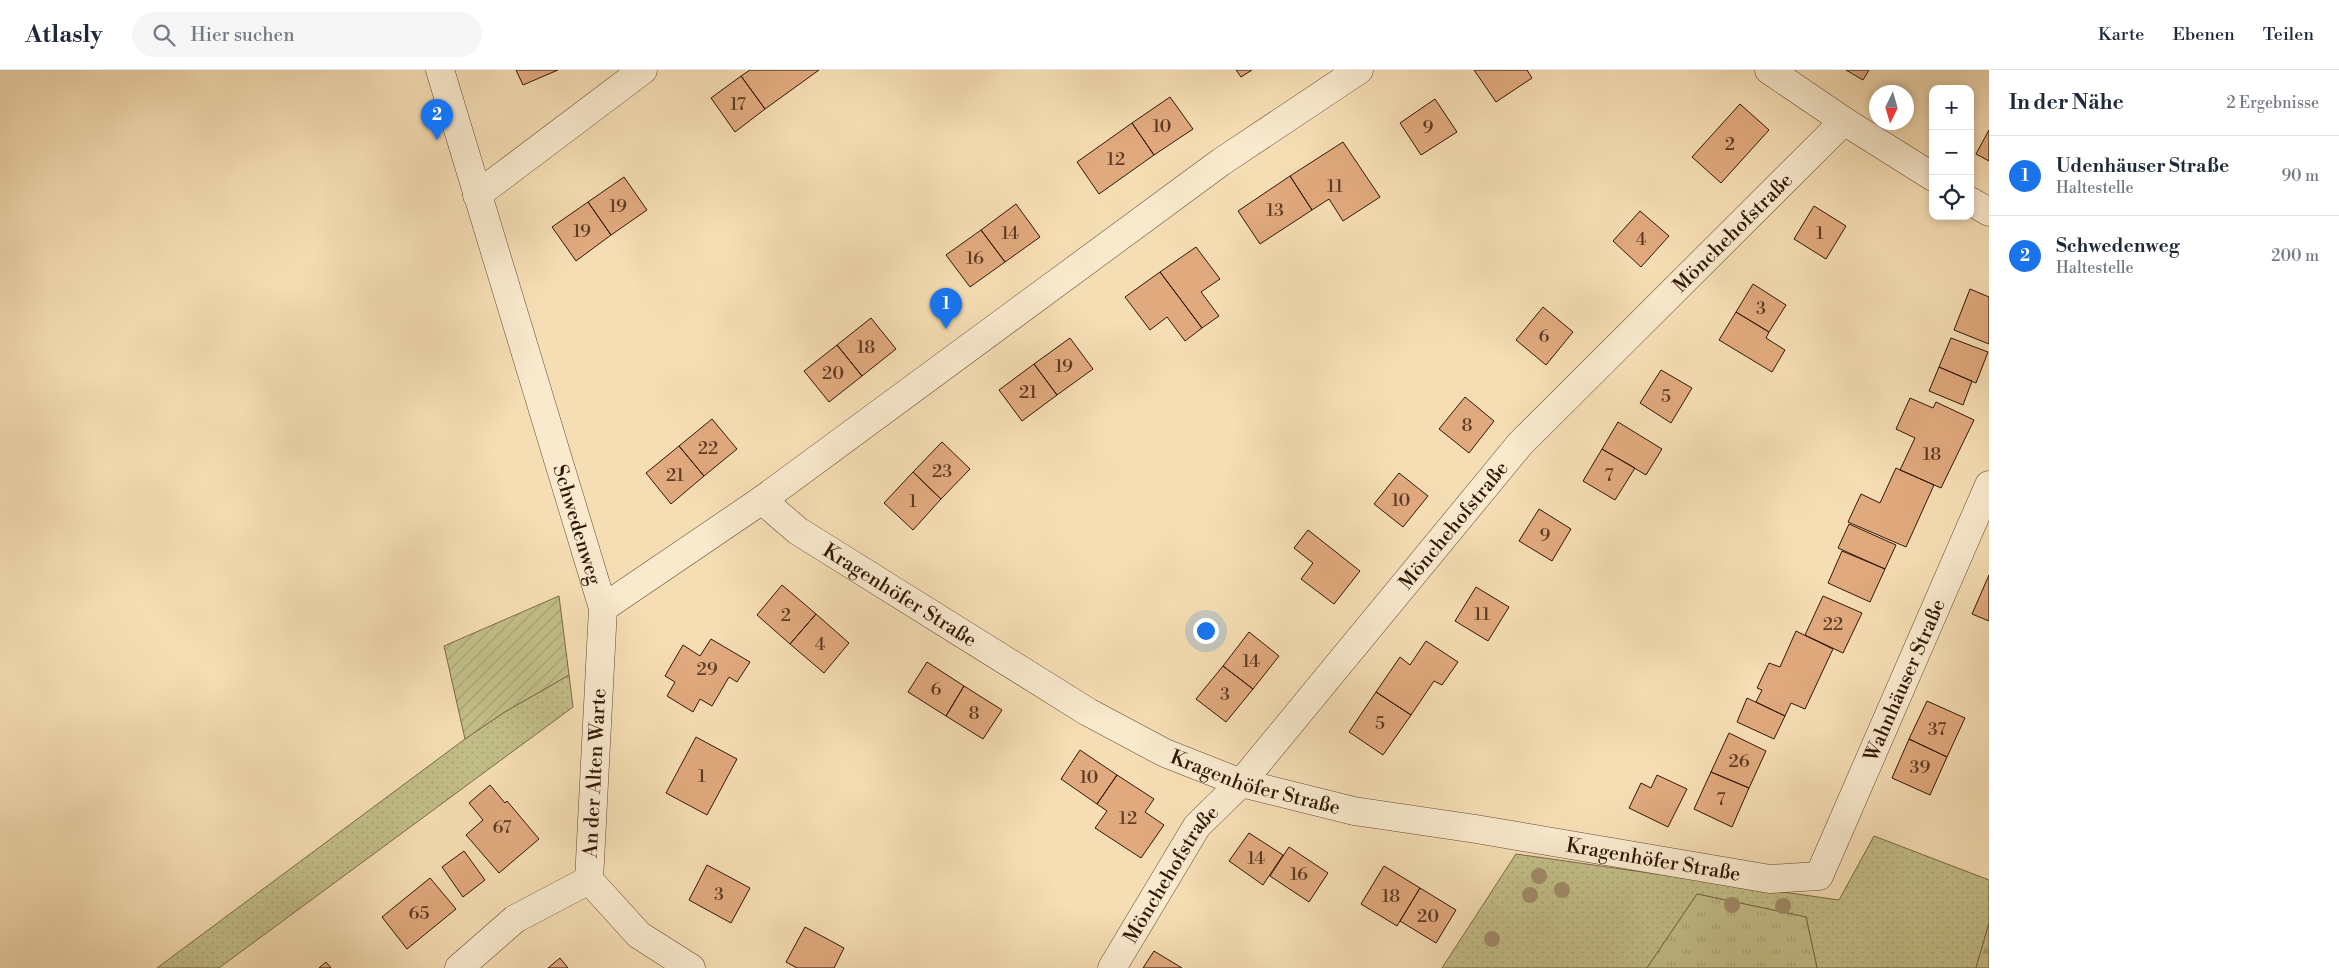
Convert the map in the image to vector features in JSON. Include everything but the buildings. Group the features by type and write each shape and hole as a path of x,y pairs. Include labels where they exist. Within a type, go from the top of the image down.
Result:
{"street":[{"name":"Schwedenweg","path":"440,70 604,608 600,666"},
{"path":"477,194 642,70"},
{"path":"604,608 762,500 1221,162 1358,70"},
{"path":"1769,70 1844,122 1930,175"},
{"name":"Mönchehofstraße","path":"1112,968 1197,826 1241,783 1520,444 1844,122"},
{"path":"1974,203 1989,212"},
{"name":"Wahnhäuser Straße","path":"1819,876 1989,485"},
{"name":"Kragenhöfer Straße","path":"762,500 798,531 1088,712 1165,753 1241,783 1354,811 1476,829 1770,879 1819,876"},
{"name":"An der Alten Warte","path":"600,666 589,880 639,935 691,968"},
{"name":"An der Alten Warte","path":"459,968 515,919 589,880"}],"green space":[{"path":"559,596 569,675 503,713 465,739 444,646"},
{"path":"569,675 573,707 219,968 157,968 465,739 503,713"},
{"path":"1874,836 1989,880 1989,923 1976,968 1817,968 1806,917 1697,894 1647,968 1442,968 1516,854 1839,900"},
{"path":"1697,894 1806,917 1817,968 1647,968"},
{"path":"1989,923 1989,968 1976,968"}],"place":[{"name":"Schwedenweg","path":"437,140"},
{"name":"Udenhäuser Straße","path":"946,329"}]}
